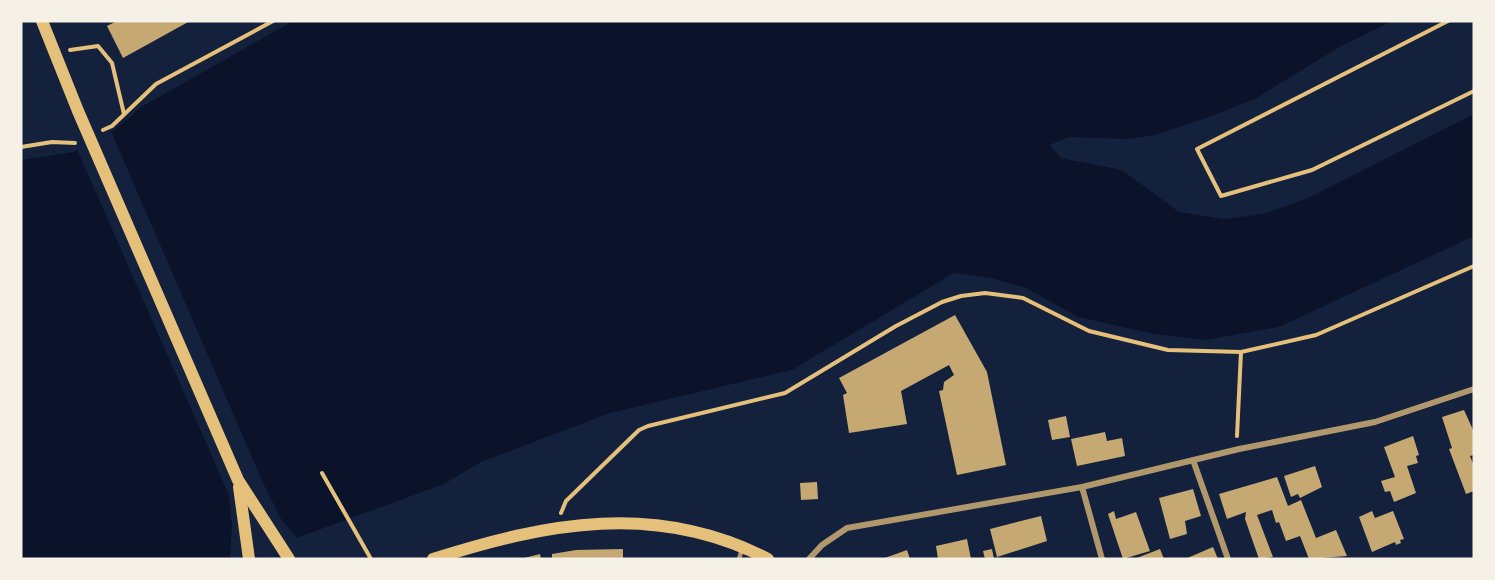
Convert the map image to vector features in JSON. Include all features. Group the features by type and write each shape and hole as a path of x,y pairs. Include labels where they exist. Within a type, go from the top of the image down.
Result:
{"main road":[{"path":"42,21 78,111 238,480 282,557"},
{"path":"238,480 249,559"},
{"path":"433,559 497,538 554,527 642,524 705,534 742,546 768,559"}],"street":[{"path":"809,559 822,545 847,528 1082,487 1239,449 1375,422 1474,389"},
{"path":"1193,460 1228,559"},
{"path":"1082,487 1102,559"}],"lane":[{"path":"739,559 742,546"}],"path":[{"path":"111,126 156,84 273,21"},
{"path":"1448,21 1197,148 1221,196 1312,170 1474,91"},
{"path":"55,53 98,46 112,63 124,114"},
{"path":"21,147 52,142 74,144"},
{"path":"554,527 566,501 639,430 785,393 896,326 942,302 961,296 985,293 1023,298 1089,331 1168,350 1241,352 1317,335 1474,266"},
{"path":"1239,449 1241,352"},
{"path":"322,473 371,559"}],"water":[{"path":"293,21 1393,21 1341,46 1255,99 1206,118 1155,135 1128,139 1068,137 1050,145 1061,158 1122,170 1179,212 1224,219 1264,214 1310,197 1474,114 1474,236 1279,327 1205,340 1154,334 1078,317 1026,288 991,278 954,273 792,370 610,413 481,462 444,484 239,559 21,559 21,160 73,152 109,134 143,106"}],"pier":[{"path":"110,129 264,485 281,519 298,539 248,559 230,559 232,525 229,495 76,147"}],"building":[{"path":"117,21 190,21 123,58 107,26"},
{"path":"955,315 987,372 1006,465 957,475 939,391 943,390 944,382 954,375 949,365 901,391 907,424 849,433 843,395 847,393 839,378"},
{"path":"1464,410 1474,432 1474,455 1470,456 1474,466 1474,491 1466,494 1449,449 1452,448 1442,417"},
{"path":"1066,416 1070,437 1052,440 1048,420"},
{"path":"1105,432 1107,441 1122,438 1125,456 1077,466 1071,439"},
{"path":"1413,436 1419,455 1416,456 1418,463 1407,466 1416,493 1394,502 1390,491 1385,492 1381,481 1395,477 1384,447"},
{"path":"1315,466 1322,487 1300,498 1298,494 1291,497 1284,476"},
{"path":"1277,477 1288,506 1301,500 1316,538 1336,530 1347,556 1309,559 1300,536 1286,541 1272,510 1257,515 1273,557 1259,559 1245,519 1246,512 1227,519 1219,494"},
{"path":"817,482 818,499 801,500 800,483"},
{"path":"1193,489 1201,516 1185,521 1187,534 1170,539 1159,498"},
{"path":"1114,511 1116,519 1136,512 1150,551 1123,559 1108,514"},
{"path":"1372,511 1375,518 1393,511 1404,539 1400,540 1401,543 1396,545 1395,542 1372,552 1359,517"},
{"path":"1041,516 1047,541 997,557 990,529"},
{"path":"967,539 971,559 938,559 936,546"},
{"path":"1213,547 1218,559 1185,559"},
{"path":"623,549 623,559 552,559 552,554 576,550"},
{"path":"992,549 994,559 985,559 983,551"},
{"path":"1160,549 1164,559 1134,559"},
{"path":"907,550 910,559 882,559"},
{"path":"540,554 541,559 524,559 524,558"}]}
